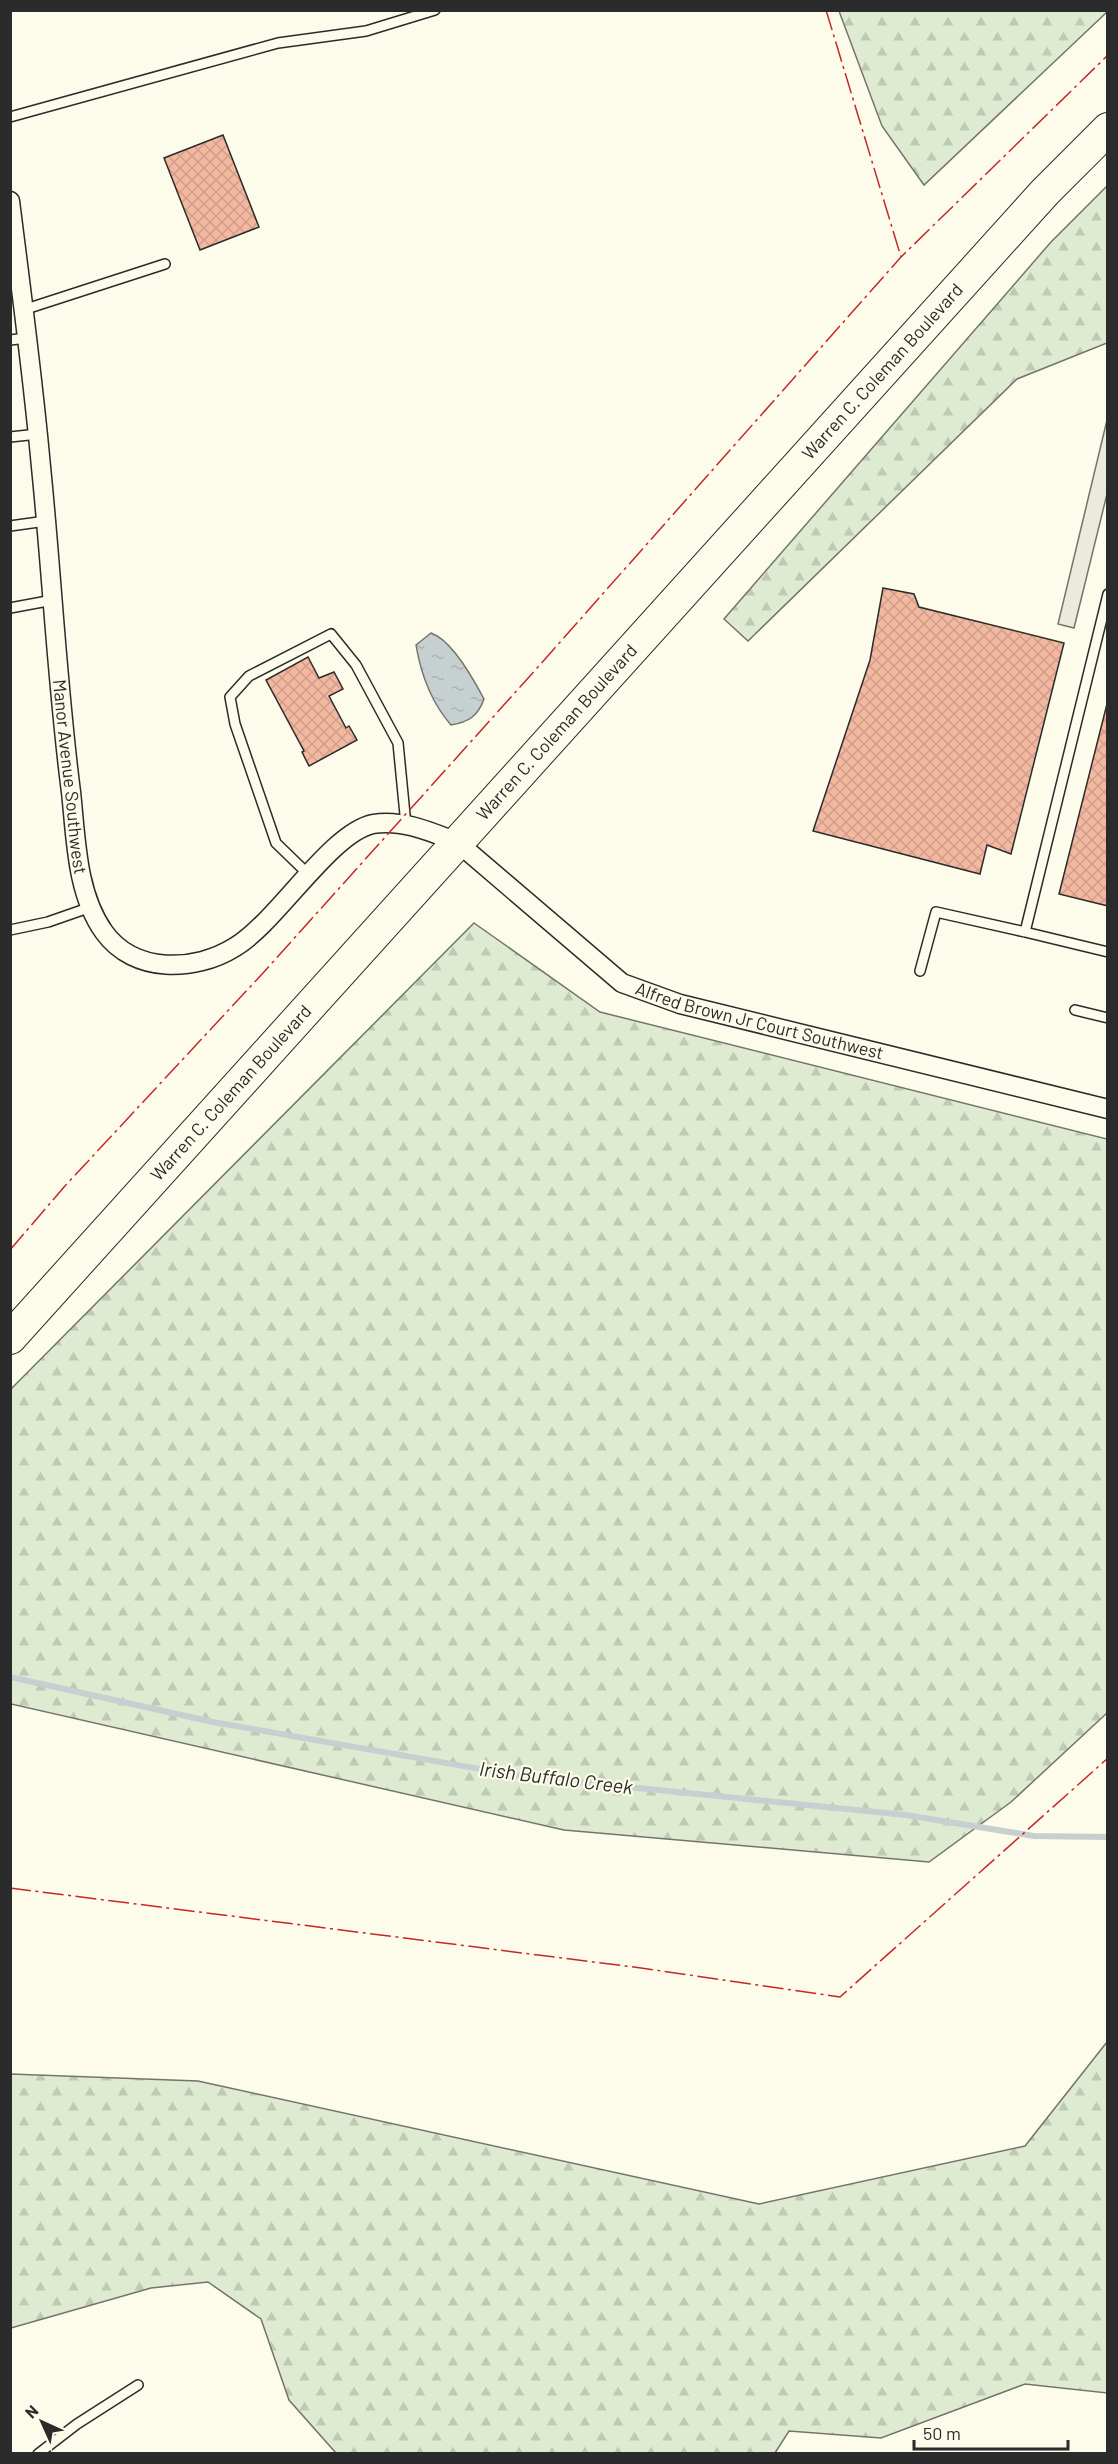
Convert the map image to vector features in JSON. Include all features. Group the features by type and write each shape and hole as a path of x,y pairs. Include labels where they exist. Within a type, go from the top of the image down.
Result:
{"highway":[{"name":"Warren C. Coleman Boulevard","path":"10,1338 1037,201 1107,129"}],"street":[{"name":"Manor Avenue Southwest","path":"10,201 15,274 23,310 19,339 38,434 65,746 79,861 91,907 104,932 129,955 158,965 178,966 216,957 252,937 345,839 360,829 374,824 406,825 424,829 457,843"},
{"name":"Alfred Brown Jr Court Southwest","path":"457,843 622,983 680,1004 1107,1109"}],"lane":[{"path":"10,117 278,43 366,31 435,10"},
{"path":"23,310 165,264"},
{"path":"10,437 38,434"},
{"path":"10,526 46,521"},
{"path":"1025,932 1107,594"},
{"path":"10,608 52,600"},
{"path":"309,875 276,843 235,724 230,697 249,676 331,634 356,665 398,743 406,825"},
{"path":"10,930 48,922 91,907"},
{"path":"920,971 936,912 1107,952"},
{"path":"1075,1010 1107,1018"},
{"path":"38,2454 77,2424 138,2385"}],"green space":[{"path":"839,11 1108,11 924,185 882,126"},
{"path":"1107,186 1107,343 1017,379 748,641 724,619 1051,242"},
{"path":"474,923 600,1012 1107,1139 1107,1713 1011,1802 929,1862 564,1830 11,1704 11,1389"},
{"path":"1107,2042 1107,2393 1025,2384 881,2438 789,2431 775,2453 336,2453 289,2400 261,2319 208,2282 151,2288 11,2328 11,2074 198,2081 759,2204 1025,2146"}],"shaded area":[{"path":"1107,420 1107,494 1074,628 1058,624"}],"water":[{"path":"431,633 439,637 454,652 484,699 476,714 463,722 451,725 432,697 424,677 416,645"}],"building":[{"path":"223,135 259,227 200,250 164,158"},
{"path":"883,588 914,594 919,607 1064,643 1011,854 987,845 980,874 813,831 870,660"},
{"path":"308,657 319,678 334,672 343,689 329,696 346,728 349,726 357,740 309,766 302,752 304,751 266,680"},
{"path":"1108,700 1108,906 1059,894"}],"waterway":[{"name":"Irish Buffalo Creek","path":"10,1677 213,1722 520,1776 906,1815 1034,1836 1108,1837"}],"power":[{"path":"826,10 901,257"},
{"path":"10,1250 64,1187 263,973 538,667 901,257 1108,55"},
{"path":"10,1888 641,1968 840,1997 1108,1758"}]}
